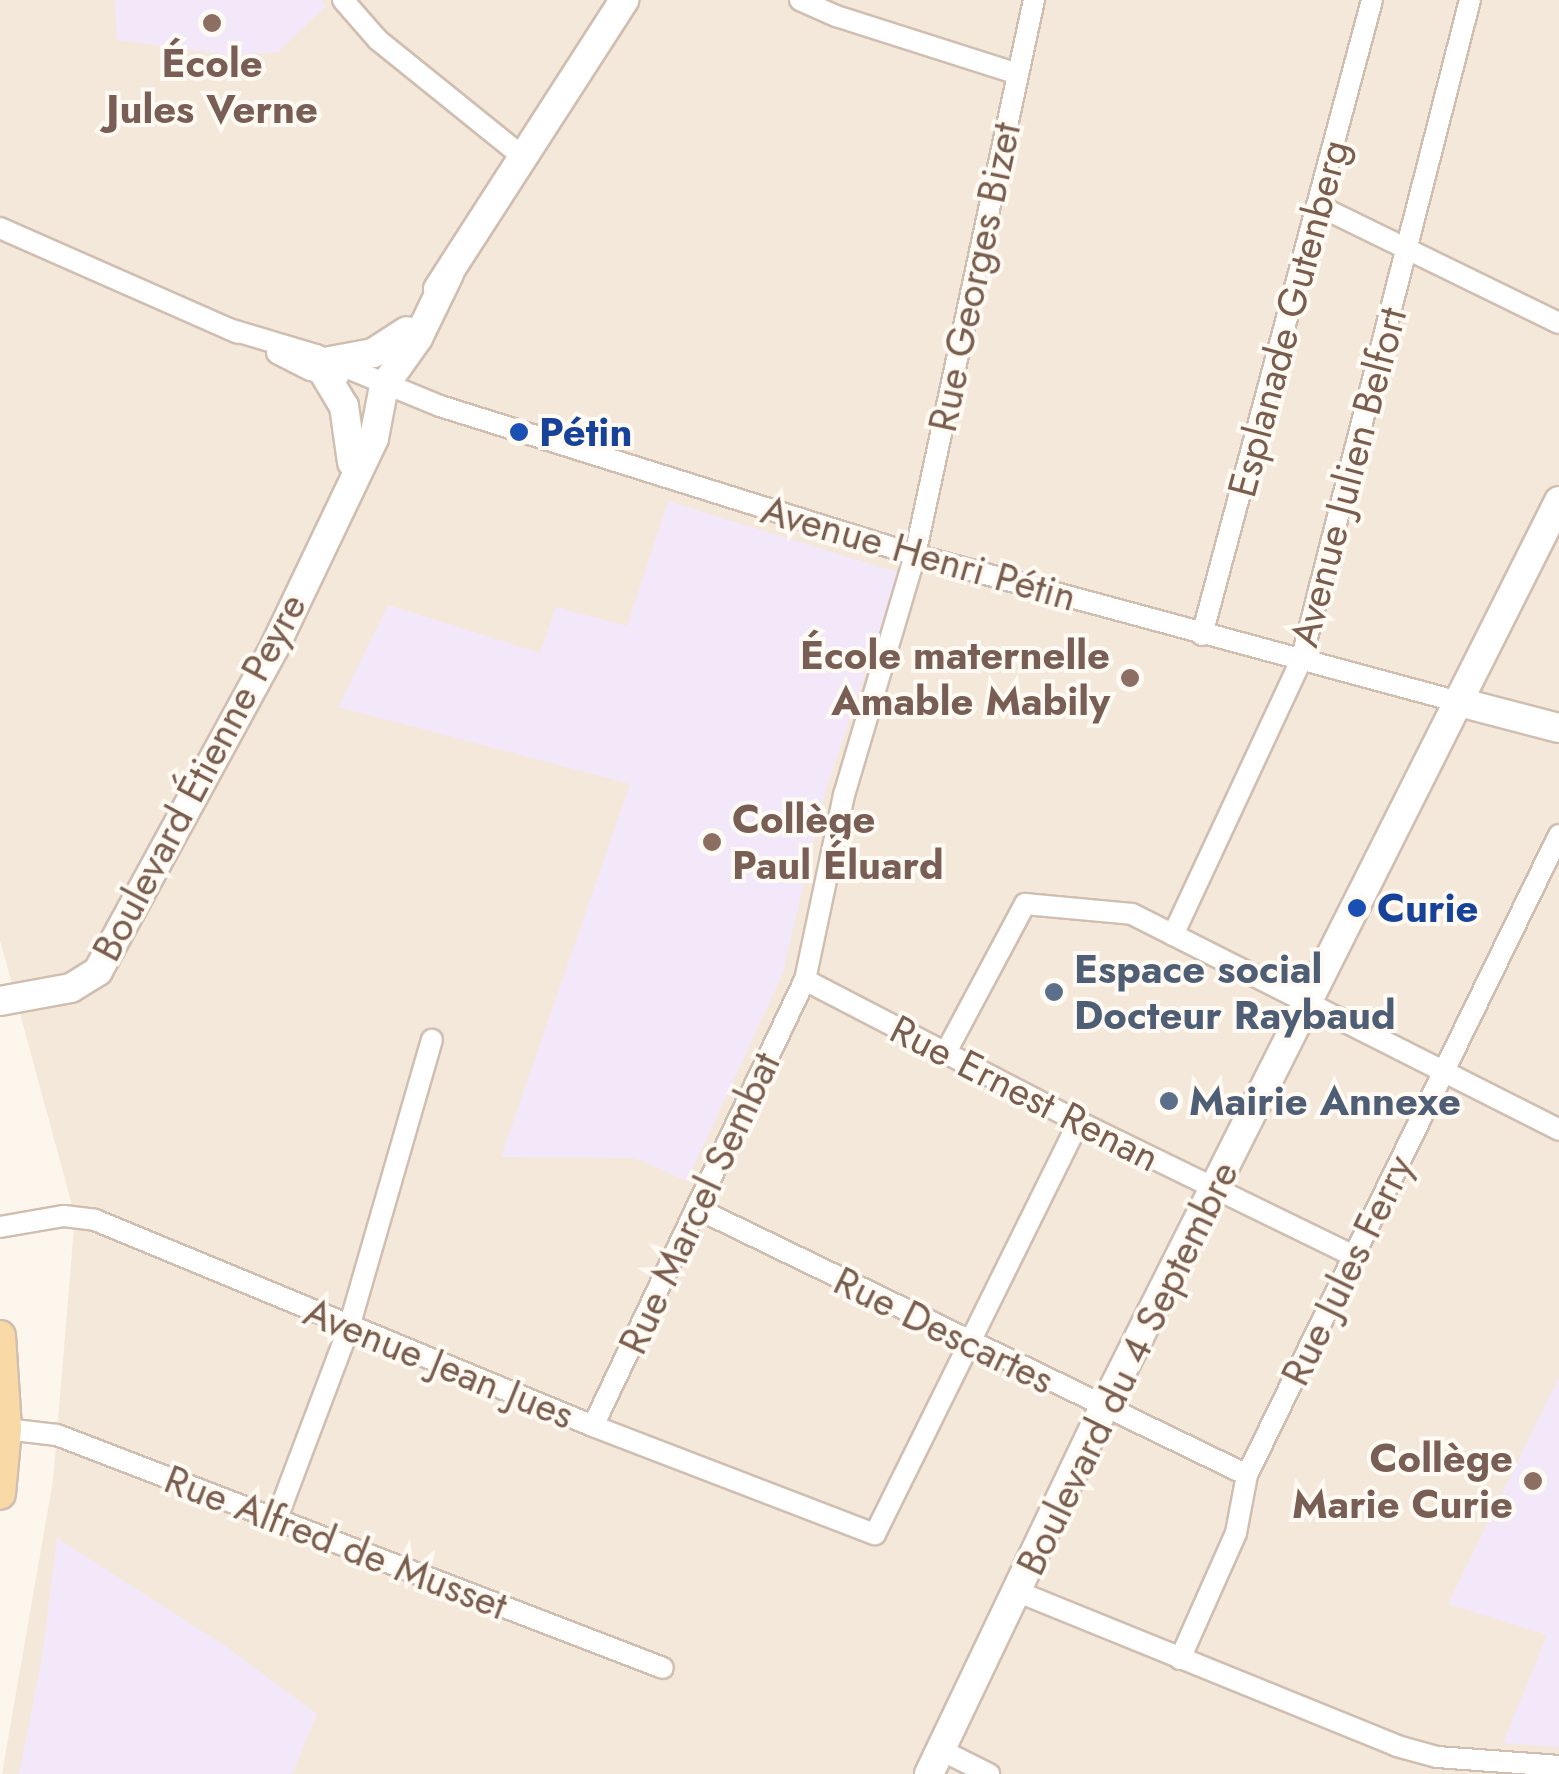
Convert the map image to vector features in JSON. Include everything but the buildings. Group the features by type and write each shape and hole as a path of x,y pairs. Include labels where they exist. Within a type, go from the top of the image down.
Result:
{"main road":[{"path":"0,1336 6,1429 0,1494"}],"street":[{"path":"344,0 378,40 524,158"},
{"path":"384,386 407,331 450,274 624,0"},
{"path":"800,0 836,16 1018,74"},
{"name":"Rue Georges Bizet","path":"805,980 844,795 915,554 1034,0"},
{"name":"Esplanade Gutenberg","path":"1202,635 1372,0"},
{"name":"Avenue Julien Belfort","path":"1172,936 1302,662 1470,0"},
{"path":"1318,206 1559,323"},
{"name":"Avenue Henri Pétin","path":"0,228 229,328 384,386 915,554 1459,702"},
{"path":"384,386 418,338 450,274"},
{"path":"352,462 344,406 327,367 374,353 407,331"},
{"name":"Boulevard Étienne Peyre","path":"345,491 360,433 384,386"},
{"name":"Boulevard Étienne Peyre","path":"0,1001 71,988 98,971 275,646 345,491 374,438 384,386"},
{"name":"Boulevard du 4 Septembre","path":"935,1762 1103,1409 1559,501"},
{"path":"1459,702 1559,728"},
{"name":"Rue Jules Ferry","path":"1180,1658 1236,1533 1247,1475 1559,835"},
{"path":"946,1052 1025,904 1132,914 1559,1130"},
{"name":"Rue Ernest Renan","path":"805,980 1214,1190 1354,1256"},
{"name":"Rue Marcel Sembat","path":"593,1426 805,980"},
{"path":"277,1518 349,1327 432,1040"},
{"path":"968,1343 1079,1122"},
{"name":"Rue Descartes","path":"696,1208 1103,1409 1247,1475"},
{"name":"Avenue Jean Jues","path":"0,1227 64,1216 95,1220 593,1426 876,1534 968,1343"},
{"name":"Rue Alfred de Musset","path":"6,1429 56,1435 663,1668"},
{"path":"1016,1592 1398,1746 1437,1757 1559,1766"},
{"path":"935,1762 990,1774"}],"shaded area":[{"path":"0,0 1559,0 1559,1774 2,1774 53,1480 75,1216 0,940"},
{"name":"École Jules Verne","path":"115,0 322,0 326,6 278,52 236,56 117,40"},
{"name":"Collège Paul Éluard","path":"668,501 899,573 825,793 783,973 687,1181 635,1158 501,1157 630,784 338,707 388,605 540,653 556,607 627,626"},
{"name":"Collège Marie Curie","path":"1559,1377 1559,1747 1503,1743 1547,1635 1448,1604"},
{"path":"57,1538 227,1647 317,1714 292,1774 19,1774 42,1657"}],"place":[{"name":"École Jules Verne","path":"212,23"},
{"name":"Pétin","path":"519,432"},
{"name":"École maternelle Amable Mabily","path":"1130,678"},
{"name":"Collège Paul Éluard","path":"712,842"},
{"name":"Curie","path":"1357,908"},
{"name":"Espace social Docteur Raybaud","path":"1054,992"},
{"name":"Mairie Annexe","path":"1169,1101"},
{"name":"Collège Marie Curie","path":"1533,1481"}]}
